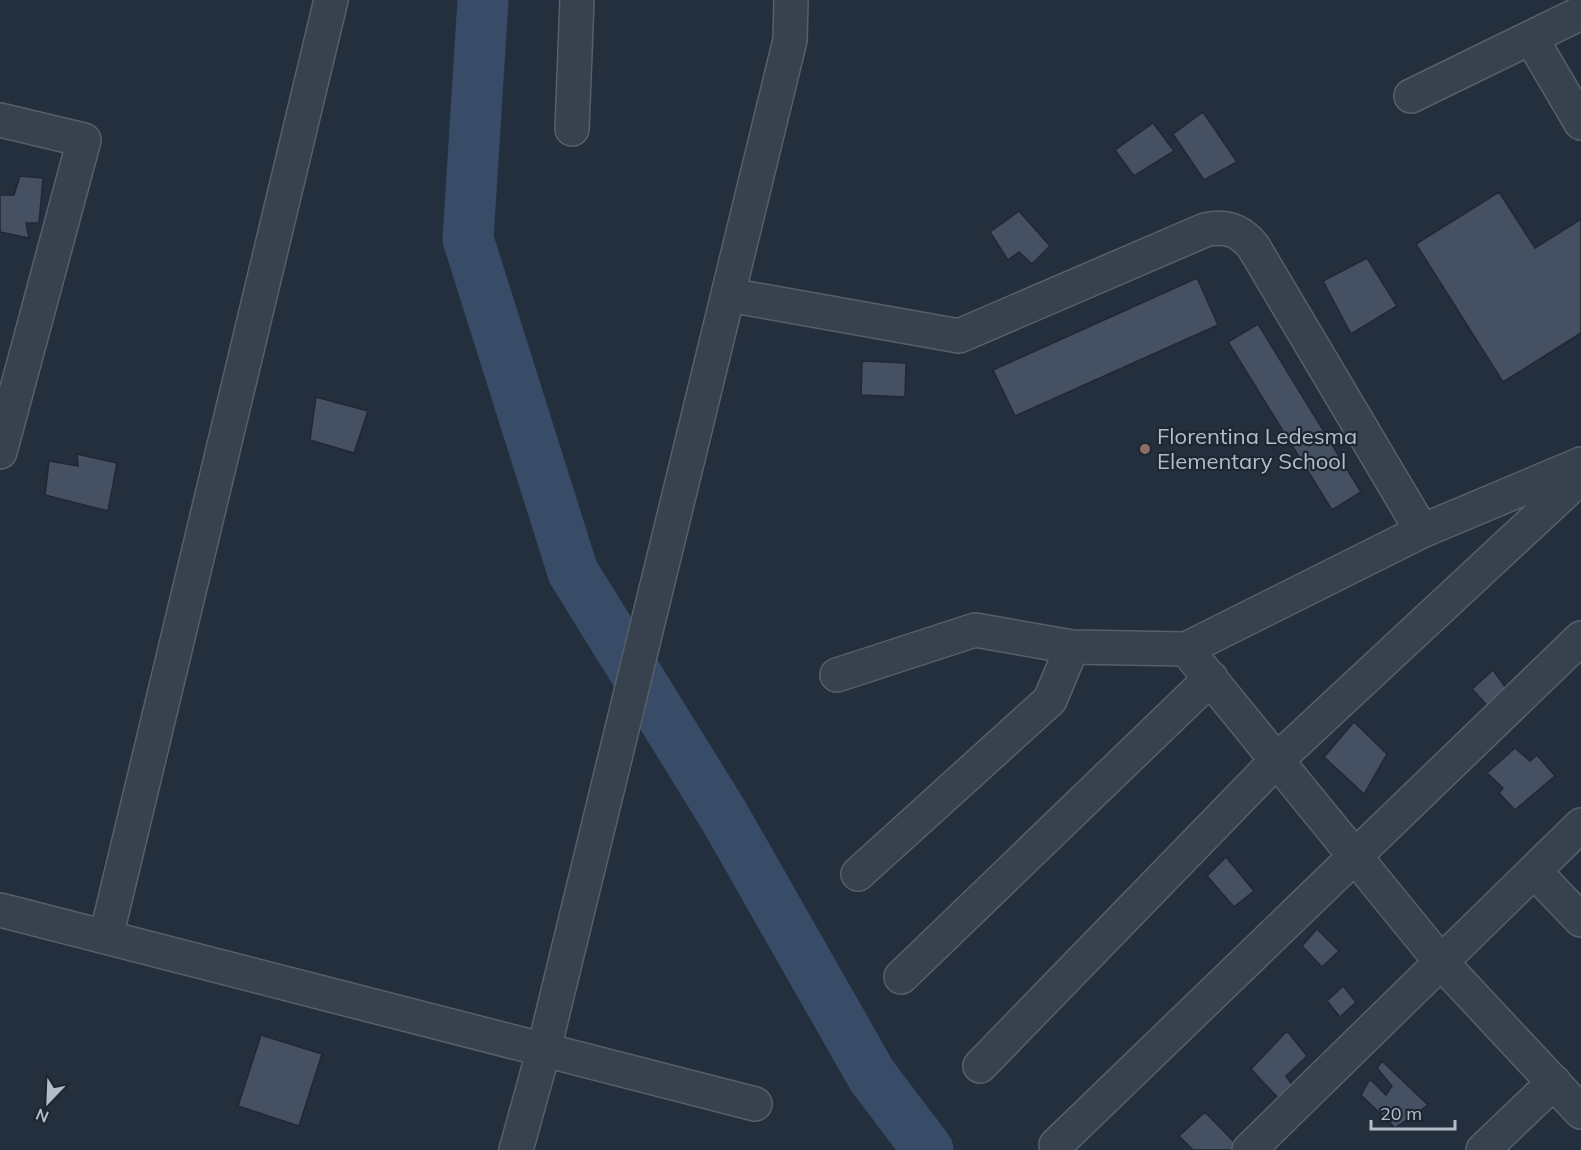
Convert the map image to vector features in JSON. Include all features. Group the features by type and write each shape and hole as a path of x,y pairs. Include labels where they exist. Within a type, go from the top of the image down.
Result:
{"street":[{"path":"106,937 331,0"},
{"path":"573,129 577,0"},
{"path":"516,1150 544,1049 790,40 791,0"},
{"path":"1411,96 1581,13"},
{"path":"1531,38 1581,123"},
{"path":"0,120 84,140 0,452"},
{"path":"729,295 959,336 1205,230 1216,227 1237,231 1253,246 1422,531"},
{"path":"837,675 975,630 1072,647 1186,649 1422,531 1581,464"},
{"path":"980,1065 1276,760 1581,477"},
{"path":"1056,1146 1354,855 1581,638"},
{"path":"858,874 1050,700 1072,647"},
{"path":"1186,649 1441,962 1581,1112"},
{"path":"901,977 1211,678"},
{"path":"1249,1150 1581,825"},
{"path":"1534,871 1581,920"},
{"path":"0,910 755,1104"},
{"path":"1483,1150 1554,1082"}],"building":[{"path":"1203,112 1237,162 1204,180 1173,134"},
{"path":"1153,123 1174,151 1134,176 1115,150"},
{"path":"20,176 43,178 39,223 26,223 29,238 0,232 0,195 14,195"},
{"path":"1499,192 1535,248 1581,219 1581,333 1503,382 1416,244"},
{"path":"1019,211 1050,246 1032,264 1019,252 1008,260 990,232"},
{"path":"1367,258 1397,306 1351,334 1323,281"},
{"path":"1197,278 1218,325 1015,416 993,370"},
{"path":"1258,324 1361,492 1332,510 1228,342"},
{"path":"862,361 906,363 905,397 861,395"},
{"path":"316,397 368,411 354,453 310,440"},
{"path":"77,454 117,463 108,511 45,495 49,461 78,466"},
{"path":"1493,670 1511,695 1493,712 1472,689"},
{"path":"1354,722 1387,754 1364,794 1324,757"},
{"path":"1515,748 1530,761 1537,755 1555,776 1515,810 1499,793 1503,788 1487,773"},
{"path":"1226,857 1254,891 1234,907 1207,876"},
{"path":"1317,929 1339,951 1322,967 1302,946"},
{"path":"1343,986 1356,1002 1340,1017 1327,1001"},
{"path":"1287,1031 1307,1056 1286,1076 1292,1085 1279,1099 1251,1069"},
{"path":"261,1035 322,1054 299,1126 238,1106"},
{"path":"1382,1061 1428,1105 1395,1128 1361,1095 1370,1079 1386,1095 1392,1086 1377,1068"},
{"path":"1205,1112 1240,1150 1193,1150 1179,1136"}],"waterway":[{"path":"483,0 468,239 573,572 724,816 872,1076 928,1150"}],"place":[{"name":"Florentina Ledesma Elementary School","path":"1145,449"}]}
